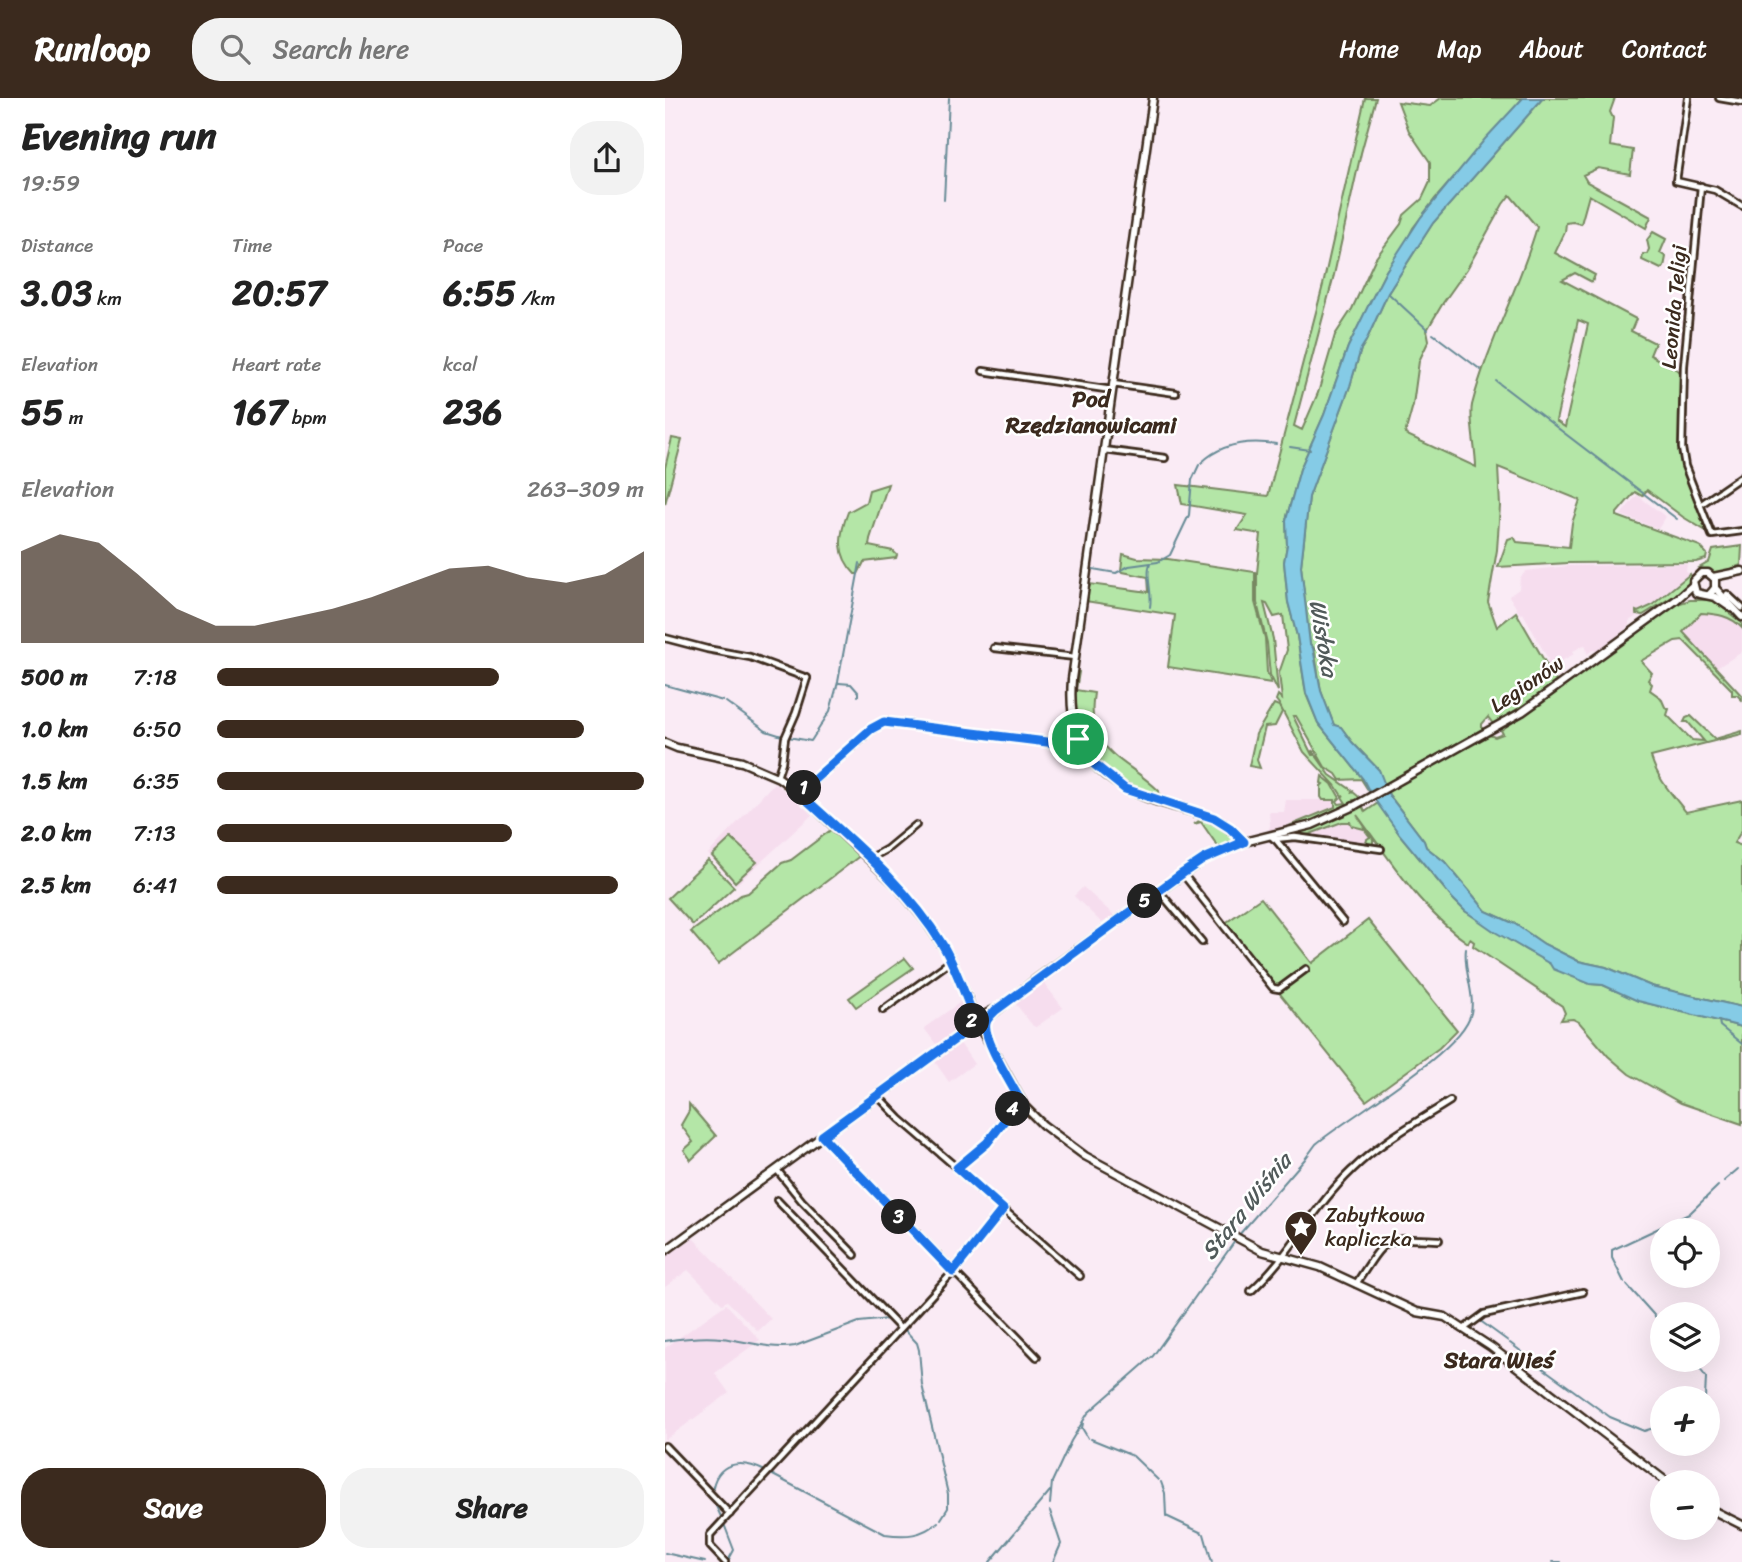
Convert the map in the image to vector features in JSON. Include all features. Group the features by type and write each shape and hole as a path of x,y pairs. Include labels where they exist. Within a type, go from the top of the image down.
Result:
{"street":[{"path":"1153,98 1070,704 1078,739 1095,765 1125,789 1214,818 1230,828 1244,842"},
{"path":"1688,98 1676,181 1714,190 1742,206"},
{"path":"1719,98 1742,102"},
{"name":"Leonida Teligi","path":"1702,186 1684,366 1682,448 1685,466 1712,535 1742,531"},
{"path":"982,371 1176,393"},
{"path":"1104,450 1165,458"},
{"path":"1700,505 1742,476"},
{"path":"1713,577 1741,571"},
{"path":"1731,608 1716,587 1713,577 1708,573 1701,573 1693,584 1696,593 1709,595 1716,587 1721,580 1741,571"},
{"name":"Legionów","path":"665,1251 1204,859 1244,842 1273,838 1313,825 1354,806 1493,729 1531,705 1676,600 1693,584"},
{"name":"Legionów","path":"1676,600 1696,593"},
{"path":"1727,594 1742,608"},
{"path":"1709,595 1742,617"},
{"path":"665,638 750,657 808,677 785,738 777,777"},
{"path":"993,648 1075,657"},
{"path":"799,793 871,729 884,722 1063,744 1078,739"},
{"path":"665,743 689,751 731,759 777,777 799,793 896,885 925,920 951,961 969,1002 1020,1100 1043,1125 1085,1156 1262,1251 1309,1263 1417,1312 1445,1317 1465,1328 1651,1470"},
{"path":"869,859 887,849 916,825"},
{"path":"1273,838 1295,837 1381,849"},
{"path":"1273,838 1343,922"},
{"path":"1183,873 1273,988 1279,989 1306,969"},
{"path":"1159,891 1202,942"},
{"path":"883,1010 951,961"},
{"path":"878,1096 900,1119 1080,1276"},
{"path":"957,1168 987,1143 1020,1100"},
{"path":"1251,1291 1273,1268 1351,1171 1397,1135 1450,1101"},
{"path":"822,1136 1037,1357"},
{"path":"777,1170 802,1201 855,1255"},
{"path":"777,1200 900,1328"},
{"path":"725,1562 710,1546 709,1539 953,1272 1003,1209"},
{"path":"1356,1284 1385,1243 1395,1239 1439,1241"},
{"path":"1465,1328 1484,1314 1583,1292"},
{"path":"665,1446 730,1514"},
{"path":"1720,1514 1742,1525"}],"shaded area":[{"path":"1637,495 1666,517 1658,529 1621,515"},
{"path":"1687,564 1690,584 1667,601 1629,621 1629,626 1598,651 1593,650 1587,654 1584,645 1552,666 1550,663 1548,665 1548,659 1523,613 1520,614 1509,596 1519,589 1520,578 1526,571 1567,566"},
{"path":"1701,612 1725,616 1735,620 1742,628 1742,652 1715,669 1683,632"},
{"path":"774,783 787,790 814,813 736,885 708,854"},
{"path":"1286,800 1335,800 1335,807 1296,823 1295,827 1266,835 1270,826 1269,812 1284,812"},
{"path":"1352,816 1370,838 1370,846 1303,835"},
{"path":"1083,887 1116,917 1105,926 1074,896"},
{"path":"1044,983 1063,1008 1036,1027 1015,1003"},
{"path":"962,1001 967,1016 966,1023 938,1047 924,1028"},
{"path":"960,1043 974,1064 949,1082 935,1062"},
{"path":"693,1238 771,1319 758,1331 727,1301 722,1304 688,1270 665,1287 665,1258"},
{"path":"726,1304 760,1340 715,1373 729,1393 665,1440 665,1348"}],"green space":[{"path":"1365,98 1376,98 1334,275 1294,426 1302,430 1318,393 1335,335 1352,309 1375,259 1401,224 1404,215 1422,199 1430,182 1430,162 1409,131 1398,102 1430,106 1441,98 1523,98 1435,199 1386,271 1348,347 1324,415 1300,469 1286,520 1287,545 1284,562 1288,602 1297,636 1306,694 1318,723 1363,779 1370,793 1361,779 1340,780 1325,767 1296,716 1293,716 1312,755 1312,750 1330,775 1359,797 1365,812 1378,803 1400,835 1465,911 1526,950 1590,984 1603,985 1639,1001 1742,1027 1742,1124 1681,1103 1629,1074 1608,1056 1579,1022 1573,1019 1561,1020 1565,1013 1562,1006 1473,946 1474,942 1470,939 1468,943 1435,916 1407,884 1357,815 1373,839 1373,846 1366,845 1370,837 1364,829 1352,826 1350,822 1342,822 1310,834 1278,838 1314,828 1360,807 1356,800 1353,800 1315,822 1295,827 1291,825 1335,807 1335,800 1323,800 1321,797 1322,776 1332,784 1340,798 1337,801 1339,804 1346,803 1342,797 1344,795 1342,796 1335,785 1304,752 1276,700 1278,695 1282,699 1279,673 1287,650 1283,615 1274,617 1264,603 1273,639 1278,691 1270,675 1267,643 1257,603 1261,534 1237,530 1247,515 1182,504 1178,485 1268,496 1323,285"},
{"path":"1543,98 1615,98 1610,112 1613,118 1610,146 1633,150 1630,174 1598,168 1583,175 1587,182 1651,217 1646,228 1589,195 1581,224 1566,223 1565,232 1555,253 1595,275 1592,282 1575,273 1562,280 1636,319 1631,331 1655,343 1650,355 1683,373 1681,458 1710,531 1683,517 1647,490 1642,496 1635,492 1617,516 1700,546 1707,554 1706,559 1696,562 1569,563 1498,567 1508,539 1514,537 1517,542 1569,547 1572,523 1580,500 1498,467 1500,506 1497,550 1488,602 1497,627 1516,612 1556,681 1529,702 1493,724 1488,717 1482,724 1482,729 1383,783 1379,770 1341,727 1334,725 1321,691 1314,648 1310,644 1301,566 1309,497 1361,349 1388,293 1433,223","holes":["1510,195 1537,227 1486,360 1472,405 1476,467 1405,434 1413,405 1419,361 1429,340 1427,330 1467,269","1578,320 1588,324 1565,427 1556,421"]},
{"path":"1653,232 1666,239 1660,253 1666,257 1661,269 1642,260 1643,254 1647,254 1649,249 1647,240"},
{"path":"672,438 682,440 665,504 665,468"},
{"path":"888,484 869,546 893,551 897,555 896,558 864,562 858,574 855,574 845,560 841,545 848,512 866,502 869,490"},
{"path":"1742,546 1741,565 1717,574 1699,568 1709,562 1713,550"},
{"path":"1123,554 1255,572 1255,602 1265,638 1267,672 1271,683 1168,667 1175,615 1085,601 1090,584 1149,592 1148,577 1121,570"},
{"path":"1690,574 1688,587 1643,615 1636,614 1636,611 1651,606"},
{"path":"1690,600 1713,600 1742,623 1742,628 1728,618 1701,613 1683,632 1742,696 1742,700 1737,695 1732,695 1732,690 1683,640 1675,641 1641,661 1652,673 1648,680 1652,684 1650,690 1661,698 1669,709 1667,715 1692,740 1704,741 1688,722 1684,722 1691,716 1715,739 1742,731 1742,734 1651,757 1661,780 1686,812 1742,800 1742,830 1734,843 1742,846 1742,1007 1651,986 1606,967 1578,961 1544,944 1515,924 1486,911 1445,862 1426,847 1387,792 1489,735 1495,737 1503,734 1501,730 1537,707 1662,613"},
{"path":"1075,671 1079,672 1076,690 1094,693 1095,729 1101,741 1110,752 1159,791 1160,800 1118,781 1106,772 1087,750 1074,715"},
{"path":"1274,704 1279,706 1282,712 1275,726 1265,727 1257,760 1260,768 1249,766 1256,734"},
{"path":"1197,816 1226,829 1234,837 1233,842 1219,848 1201,822 1194,824 1199,821"},
{"path":"832,829 861,855 718,964 691,932 741,895 748,893 782,863 791,860"},
{"path":"731,838 757,862 735,882 712,856"},
{"path":"708,860 734,887 693,925 668,898"},
{"path":"1261,898 1312,963 1368,920 1457,1030 1439,1048 1366,1101 1224,924"},
{"path":"905,958 913,968 856,1007 849,998"},
{"path":"689,1104 716,1136 691,1160 684,1150 693,1142 681,1125 689,1111"}],"water":[{"path":"1523,98 1543,98 1433,223 1388,293 1361,349 1309,497 1301,566 1310,644 1321,691 1334,725 1341,727 1379,770 1389,795 1426,847 1445,862 1486,911 1515,924 1544,944 1578,961 1606,967 1651,986 1742,1007 1742,1027 1638,1001 1603,985 1590,984 1553,969 1550,964 1465,911 1400,835 1363,779 1318,723 1306,693 1297,636 1288,602 1284,562 1287,545 1286,520 1300,469 1324,415 1348,347 1386,271 1421,217 1485,139"}],"waterway":[{"path":"944,200 949,98"},
{"path":"1388,293 1428,330"},
{"path":"1433,334 1481,370"},
{"path":"1496,381 1677,519"},
{"path":"1201,463 1217,451 1236,444 1276,444"},
{"path":"1290,447 1310,450"},
{"path":"1093,569 1116,573 1129,566 1158,562 1170,555 1189,515 1192,480 1199,465"},
{"path":"788,737 811,741 830,711 860,563"},
{"path":"1150,564 1150,607"},
{"path":"839,683 851,684 858,696"},
{"path":"665,685 723,701"},
{"path":"726,702 766,731 782,736"},
{"name":"Stara Wiśnia","path":"1238,1236 1316,1144 1427,1064 1463,1029 1472,1005 1466,949"},
{"path":"1719,1021 1720,1026 1742,1044"},
{"path":"1724,1181 1738,1169"},
{"path":"1624,1282 1612,1258 1612,1250 1689,1214 1718,1186"},
{"name":"Stara Wiśnia","path":"1050,1504 1052,1482 1071,1441 1088,1413 1153,1356 1235,1241"},
{"path":"1627,1285 1650,1311"},
{"path":"665,1341 715,1337 786,1347 859,1322 889,1319"},
{"path":"1479,1320 1508,1341"},
{"path":"904,1329 917,1343 919,1350 922,1385 948,1494 948,1508 941,1519"},
{"path":"1510,1343 1534,1361"},
{"path":"1536,1363 1610,1417 1644,1431 1650,1429"},
{"path":"1702,1372 1706,1377 1706,1386"},
{"path":"1083,1423 1082,1428 1088,1438"},
{"path":"1091,1439 1133,1456 1158,1480"},
{"path":"712,1492 718,1474 731,1465 747,1465 765,1471"},
{"path":"769,1473 885,1534 913,1534 938,1522"},
{"path":"1161,1482 1165,1493 1166,1516 1202,1533"},
{"path":"990,1562 1050,1491"},
{"path":"716,1506 723,1521"},
{"name":"Stara Wiśnia","path":"1050,1511 1061,1544 1053,1562"},
{"path":"724,1524 734,1550 728,1561"},
{"path":"1204,1534 1212,1562"},
{"path":"665,1553 705,1562"},
{"path":"1553,1562 1561,1562"}],"place":[{"name":"Zabytkowa kapliczka","path":"1301,1257"}],"district":[{"name":"Pod Rzędzianowicami","path":"1091,412"},
{"name":"Stara Wieś","path":"1499,1360"}],"route":[{"path":"884,722 1063,744 1070,744 1078,739 1095,765 1109,779 1125,789 1214,818 1224,823 1244,842 1204,859 1183,873 985,1020 989,1042 1020,1100 987,1143 957,1168 1003,1209 953,1272 822,1136 962,1034 974,1017 947,954 925,920 896,885 799,793 871,729 884,722"}],"water label":[{"name":"Wisłoka","path":"1324,638"}]}
